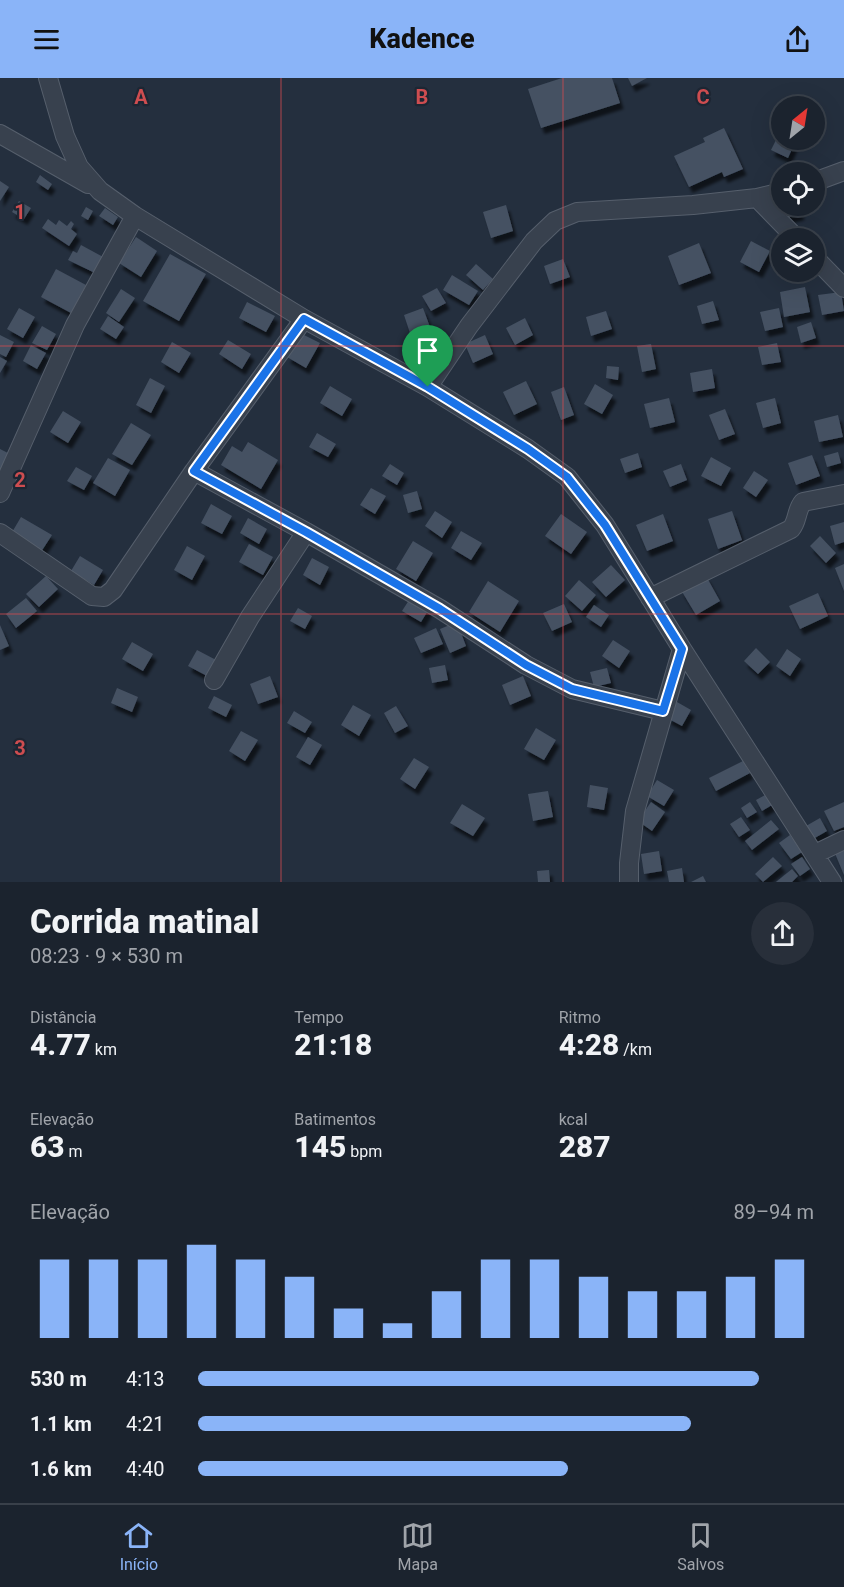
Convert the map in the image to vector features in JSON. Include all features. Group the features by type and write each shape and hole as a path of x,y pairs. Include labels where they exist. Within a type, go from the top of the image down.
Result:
{"street":[{"path":"48,78 65,136 79,167 100,191"},
{"path":"0,134 100,191 135,216 304,319 428,387 528,449 567,477 605,525 682,649 815,854 835,880"},
{"path":"825,178 844,171"},
{"path":"428,387 469,326 534,241 555,221 577,212 693,205 771,195"},
{"path":"757,198 786,228"},
{"path":"0,493 75,325 135,216"},
{"path":"825,268 844,288"},
{"path":"0,533 92,596 104,597 113,590 194,471 304,319"},
{"path":"194,471 440,609 526,665 572,689 663,711"},
{"path":"650,598 791,529 799,506 803,502 844,494"},
{"path":"214,681 250,617 306,532"},
{"path":"629,882 635,811 682,649"},
{"path":"815,854 844,840"}],"building":[{"path":"562,78 612,78 620,103 541,128 528,89"},
{"path":"628,78 647,78 632,86"},
{"path":"724,128 743,169 724,177 722,172 689,187 674,156 705,142 703,138"},
{"path":"771,150 792,150 788,158"},
{"path":"40,175 52,184 48,190 36,182"},
{"path":"0,181 9,187 0,201"},
{"path":"19,201 31,208 24,219 12,212"},
{"path":"506,205 513,231 491,238 483,212"},
{"path":"86,207 93,211 88,220 81,216"},
{"path":"105,208 118,217 113,225 99,216"},
{"path":"48,219 56,225 59,220 67,226 71,221 74,224 71,229 77,234 69,246 42,228"},
{"path":"136,237 157,251 141,277 119,263"},
{"path":"751,241 770,251 759,272 740,262"},
{"path":"699,243 711,273 679,285 668,256"},
{"path":"81,245 105,258 97,274 68,260 73,251 77,253"},
{"path":"170,254 206,274 179,321 143,301"},
{"path":"563,259 570,277 550,284 544,266"},
{"path":"476,264 493,279 483,290 466,275"},
{"path":"56,269 86,285 71,313 41,297"},
{"path":"452,275 478,291 469,305 443,290"},
{"path":"805,287 810,312 784,317 780,292"},
{"path":"437,288 446,303 431,311 422,296"},
{"path":"121,289 135,298 119,322 106,313"},
{"path":"841,292 844,311 822,315 818,295"},
{"path":"713,301 719,320 702,324 697,306"},
{"path":"247,302 275,316 266,332 239,318"},
{"path":"19,308 35,317 23,338 7,329"},
{"path":"423,308 430,327 410,333 404,315"},
{"path":"779,308 783,327 765,331 760,312"},
{"path":"606,311 612,329 591,336 586,317"},
{"path":"108,316 124,327 116,339 100,329"},
{"path":"525,318 533,335 515,345 506,328"},
{"path":"811,322 816,338 801,343 797,327"},
{"path":"42,326 56,334 47,350 32,343"},
{"path":"300,333 320,343 306,368 287,357"},
{"path":"0,335 14,342 6,357 0,354"},
{"path":"485,335 493,354 473,363 465,344"},
{"path":"228,340 251,354 242,369 219,354"},
{"path":"172,342 191,353 179,373 161,362"},
{"path":"777,343 781,362 762,365 758,347"},
{"path":"651,344 656,369 642,372 637,346"},
{"path":"31,345 46,353 37,369 23,361"},
{"path":"0,357 7,361 0,373"},
{"path":"607,366 619,367 618,380 606,378"},
{"path":"712,369 715,388 693,392 690,373"},
{"path":"150,378 165,386 151,413 136,405"},
{"path":"526,381 537,404 514,415 503,392"},
{"path":"595,384 613,395 602,414 584,404"},
{"path":"330,386 352,399 342,416 320,403"},
{"path":"564,387 574,415 561,420 551,392"},
{"path":"669,398 675,422 650,428 644,404"},
{"path":"775,398 781,423 763,428 756,403"},
{"path":"725,409 735,434 719,440 709,415"},
{"path":"63,411 81,422 68,443 50,432"},
{"path":"838,415 843,437 819,442 814,421"},
{"path":"131,423 151,435 132,465 112,454"},
{"path":"317,433 336,444 328,457 309,447"},
{"path":"248,442 278,460 261,489 221,465 232,446 242,452"},
{"path":"0,449 12,455 2,472 0,471"},
{"path":"838,452 841,463 827,467 824,456"},
{"path":"638,453 642,467 625,473 620,459"},
{"path":"812,455 820,476 796,485 788,463"},
{"path":"711,457 731,468 721,486 701,476"},
{"path":"108,458 130,470 115,496 93,483"},
{"path":"390,464 404,473 397,485 382,476"},
{"path":"681,464 687,480 670,487 663,471"},
{"path":"76,467 92,476 84,490 67,481"},
{"path":"754,471 768,480 756,497 743,488"},
{"path":"371,488 386,496 375,514 360,505"},
{"path":"417,491 422,509 408,513 403,495"},
{"path":"211,504 232,516 222,534 201,523"},
{"path":"435,511 452,522 442,538 425,526"},
{"path":"732,511 742,540 718,549 708,519"},
{"path":"561,514 587,532 571,554 545,536"},
{"path":"663,514 673,541 647,551 636,525"},
{"path":"21,517 52,535 41,552 11,534"},
{"path":"248,518 267,529 259,544 240,533"},
{"path":"844,522 844,542 835,545 830,526"},
{"path":"461,531 482,543 471,560 451,548"},
{"path":"820,536 836,553 826,563 810,546"},
{"path":"413,541 433,553 416,581 396,569"},
{"path":"249,544 273,557 263,575 239,562"},
{"path":"187,546 205,556 192,580 174,570"},
{"path":"80,556 103,570 94,585 71,571"},
{"path":"312,558 329,567 320,585 303,575"},
{"path":"844,564 844,591 835,568"},
{"path":"611,565 625,580 606,597 592,582"},
{"path":"46,576 58,589 39,607 26,594"},
{"path":"706,576 720,601 696,615 681,590"},
{"path":"579,580 596,595 582,611 565,596"},
{"path":"488,581 519,601 500,632 469,612"},
{"path":"818,593 828,616 800,629 789,606"},
{"path":"411,597 429,609 421,622 402,611"},
{"path":"26,598 37,611 16,628 6,614"},
{"path":"564,604 572,622 552,631 543,613"},
{"path":"594,605 609,615 601,627 586,617"},
{"path":"298,608 312,616 305,629 290,621"},
{"path":"457,622 466,646 450,653 440,629"},
{"path":"0,625 9,646 0,650"},
{"path":"436,628 443,644 421,653 414,638"},
{"path":"613,640 630,651 619,668 602,656"},
{"path":"132,642 153,654 143,671 122,659"},
{"path":"756,648 770,662 758,674 744,661"},
{"path":"787,649 801,659 790,676 776,666"},
{"path":"197,650 218,661 209,677 188,666"},
{"path":"445,665 448,680 432,683 429,668"},
{"path":"607,668 611,683 594,687 590,672"},
{"path":"270,676 278,697 258,704 250,684"},
{"path":"523,676 531,696 510,705 502,685"},
{"path":"117,688 138,697 132,712 111,703"},
{"path":"214,696 232,705 226,717 208,708"},
{"path":"677,702 691,710 682,726 667,718"},
{"path":"353,705 371,715 359,736 341,725"},
{"path":"396,706 408,726 395,733 384,713"},
{"path":"294,711 312,722 305,733 287,723"},
{"path":"536,728 556,740 544,760 524,749"},
{"path":"241,731 258,740 245,761 229,751"},
{"path":"308,737 322,745 310,765 296,757"},
{"path":"414,758 429,767 415,789 400,779"},
{"path":"743,761 750,773 716,791 709,778"},
{"path":"657,780 674,790 664,806 647,796"},
{"path":"590,785 608,788 604,810 587,807"},
{"path":"548,791 553,817 533,821 528,794"},
{"path":"767,794 772,805 762,811 756,800"},
{"path":"651,802 665,812 652,831 638,821"},
{"path":"750,802 757,812 747,818 741,808"},
{"path":"844,802 844,827 834,831 824,811"},
{"path":"462,804 485,818 473,836 450,823"},
{"path":"741,817 750,830 739,837 730,824"},
{"path":"820,818 827,831 813,839 806,826"},
{"path":"771,820 779,829 752,850 745,841"},
{"path":"790,835 802,852 791,859 779,843"},
{"path":"844,846 844,875 834,851"},
{"path":"659,851 662,871 644,874 641,854"},
{"path":"773,857 782,866 763,882 755,874"},
{"path":"802,857 810,869 800,876 791,864"},
{"path":"682,868 684,882 669,882 667,871"},
{"path":"792,869 798,876 792,882 776,882"},
{"path":"549,870 550,882 538,882 537,871"},
{"path":"703,876 706,882 691,882"}],"route":[{"path":"304,319 428,387 528,449 567,477 605,525 682,649 663,711 572,689 526,665 440,609 194,471 304,319"}]}
